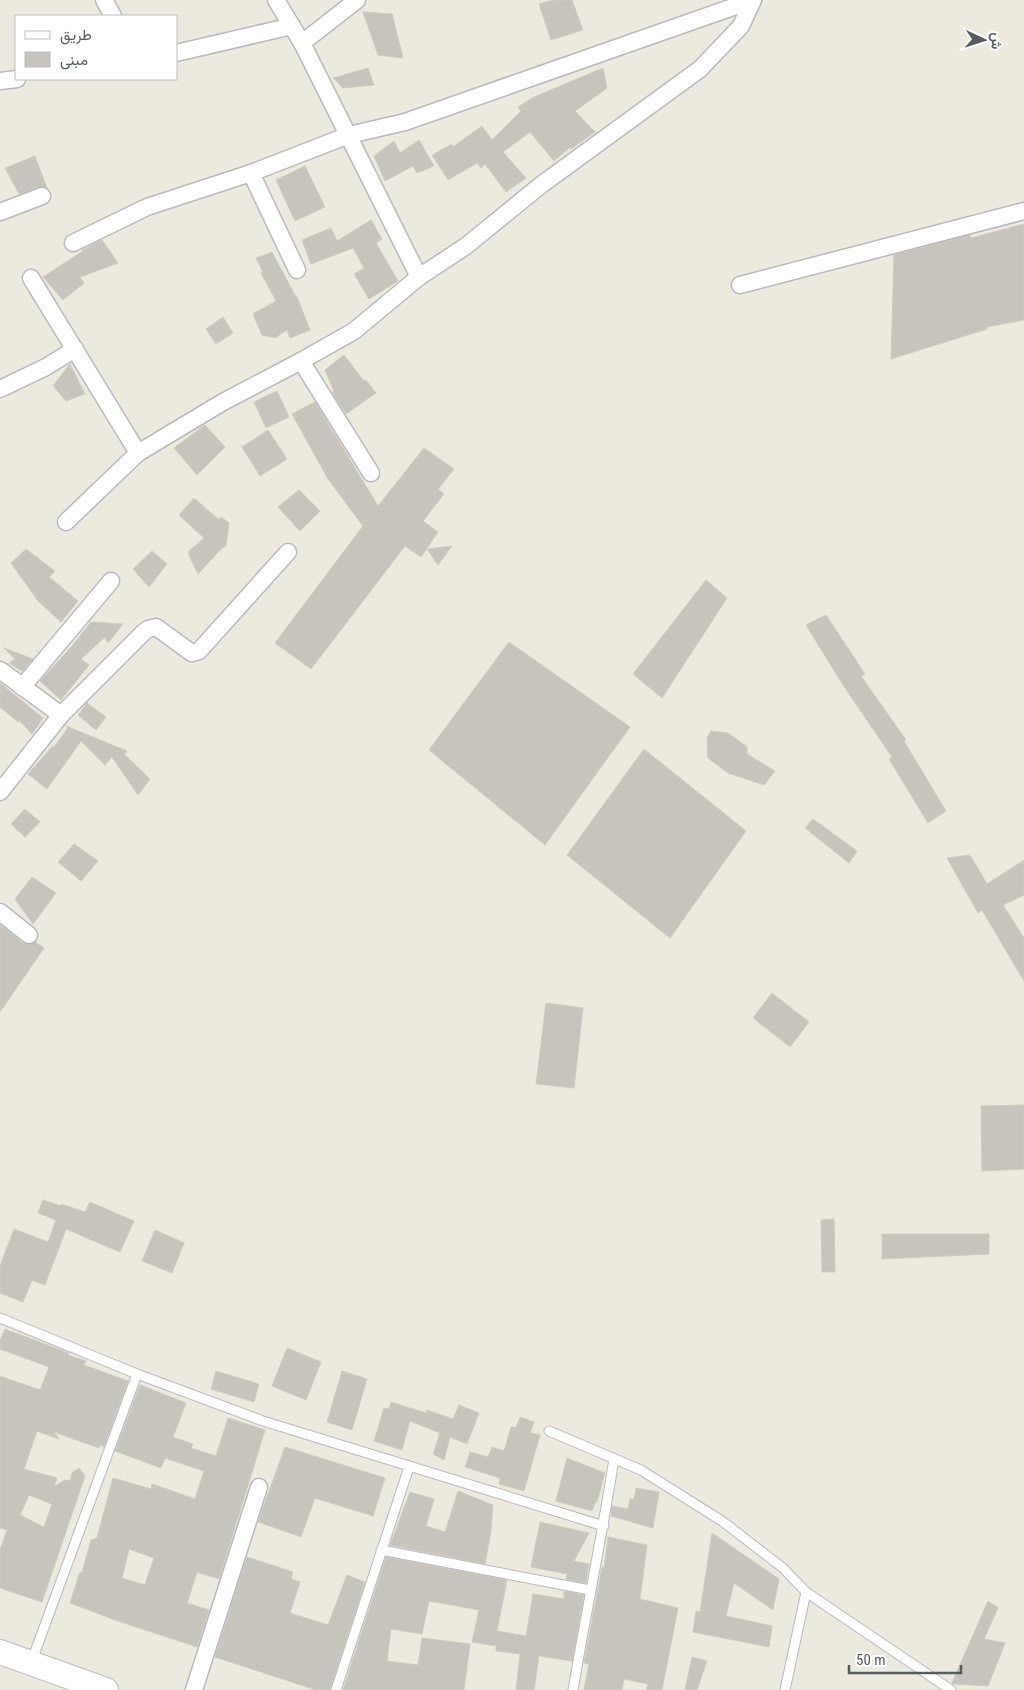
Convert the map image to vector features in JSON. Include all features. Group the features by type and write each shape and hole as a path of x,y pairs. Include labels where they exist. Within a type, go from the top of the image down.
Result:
{"main road":[{"path":"0,1652 106,1690"}],"street":[{"path":"104,0 112,15"},
{"path":"276,0 302,43 419,277"},
{"path":"302,43 357,0"},
{"path":"66,522 138,453 222,402 354,331 419,277 466,246 541,185 700,68 742,26 753,0 405,122 349,135 251,173 147,207 73,243"},
{"path":"178,53 292,26"},
{"path":"0,81 15,79"},
{"path":"251,173 297,270"},
{"path":"0,212 42,196"},
{"path":"740,285 1024,211"},
{"path":"31,278 138,453"},
{"path":"0,389 75,349"},
{"path":"301,361 371,473"},
{"path":"0,792 61,715 148,629 153,627 160,628 192,653 199,651 288,552"},
{"path":"22,687 111,580"},
{"path":"0,670 61,715"},
{"path":"0,912 29,935"},
{"path":"194,1690 259,1486"}],"lane":[{"path":"0,1318 136,1374 263,1421 604,1526"},
{"path":"31,1663 136,1374"},
{"path":"549,1431 640,1470 722,1521 783,1568 806,1592 951,1690"},
{"path":"573,1690 590,1590 604,1526 614,1459"},
{"path":"336,1690 409,1467"},
{"path":"381,1550 590,1590"},
{"path":"784,1690 806,1592"}],"building":[{"path":"553,0 572,0 583,30 551,40 539,4"},
{"path":"363,12 392,14 403,58 378,55"},
{"path":"368,68 374,85 343,88 333,78"},
{"path":"603,68 607,88 575,111 595,132 571,149 570,147 554,161 530,132 503,152 526,178 506,192 485,164 481,168 477,163 448,180 432,155 452,144 453,147 482,126 492,140 521,111 518,107 534,97"},
{"path":"419,140 434,166 417,173 413,166 385,181 374,156 394,141 400,153"},
{"path":"35,156 47,188 39,187 19,194 5,168"},
{"path":"305,166 325,207 295,221 276,180"},
{"path":"371,220 382,239 376,243 398,281 369,299 354,274 364,268 353,248 311,264 302,240 331,228 337,241"},
{"path":"1024,224 1024,320 987,327 987,329 891,359 894,255 970,235 971,238"},
{"path":"102,240 118,263 80,277 84,283 63,300 43,277 82,250"},
{"path":"272,252 297,297 310,330 290,338 287,330 275,338 262,335 253,314 276,301 261,273 263,272 256,258"},
{"path":"223,317 233,333 216,344 206,329"},
{"path":"344,355 376,393 346,414 332,392 334,391 325,370"},
{"path":"70,364 85,394 66,401 53,386"},
{"path":"277,391 289,417 266,428 254,402"},
{"path":"315,402 378,506 424,448 454,469 438,489 444,494 423,521 438,532 421,557 405,546 311,669 275,643 363,526 328,479 292,414"},
{"path":"205,425 225,447 197,475 174,448"},
{"path":"268,430 287,459 260,476 242,447"},
{"path":"299,490 320,511 300,531 278,507"},
{"path":"194,498 219,520 221,517 229,523 226,546 198,574 189,551 204,538 179,515"},
{"path":"452,546 438,565 427,549"},
{"path":"26,549 55,571 49,577 78,601 61,622 38,601 11,563"},
{"path":"152,551 167,564 149,587 133,569"},
{"path":"706,580 727,598 662,698 633,674"},
{"path":"826,615 865,674 861,676 906,740 904,741 946,811 928,823 889,759 892,757 843,685 806,625"},
{"path":"91,622 123,624 108,643 105,637 81,659 89,665 61,700 40,681"},
{"path":"509,642 630,727 545,845 429,750"},
{"path":"4,648 33,659 22,671 9,663 15,659"},
{"path":"0,683 43,718 32,734 19,720 18,722 0,707"},
{"path":"87,703 106,717 96,730 78,715"},
{"path":"66,726 127,751 124,754 150,779 138,795 112,757 105,765 81,741 47,789 28,774 54,747 68,728"},
{"path":"711,731 728,733 747,747 747,754 775,771 764,785 728,773 708,758 707,738"},
{"path":"644,749 746,831 670,938 567,855"},
{"path":"25,809 40,822 25,837 11,824"},
{"path":"813,819 857,851 849,863 805,828"},
{"path":"74,844 98,861 81,881 58,862"},
{"path":"970,855 987,884 1024,860 1024,895 1003,905 1024,938 1024,981 982,910 978,913 947,858"},
{"path":"32,877 56,893 33,924 15,899"},
{"path":"0,925 23,943 28,945 35,942 44,948 0,1012"},
{"path":"772,993 809,1022 790,1047 753,1018"},
{"path":"546,1003 583,1008 574,1088 536,1084"},
{"path":"1024,1105 1024,1169 982,1171 981,1106"},
{"path":"43,1200 85,1212 90,1202 134,1221 120,1252 66,1229 45,1285 32,1280 23,1302 0,1293 0,1266 14,1229 48,1242 56,1220 38,1213"},
{"path":"834,1219 835,1272 822,1272 821,1220"},
{"path":"155,1230 184,1243 172,1273 142,1261"},
{"path":"882,1234 989,1234 989,1254 882,1259"},
{"path":"5,1329 69,1353 68,1355 86,1361 84,1365 128,1381 104,1447 99,1445 99,1448 54,1432 59,1439 37,1431 24,1469 57,1478 54,1487 64,1480 70,1481 72,1473 79,1468 85,1476 42,1602 0,1588 0,1550 7,1530 0,1528 0,1376 40,1390 49,1367 0,1349 0,1341","holes":["29,1495 52,1504 44,1527 20,1515"]},
{"path":"287,1348 321,1362 306,1400 272,1386"},
{"path":"216,1371 259,1384 254,1402 211,1389"},
{"path":"342,1371 367,1379 352,1430 327,1422"},
{"path":"140,1385 186,1403 173,1437 193,1444 191,1448 216,1456 228,1418 265,1430 219,1579 197,1572 187,1603 209,1610 197,1647 70,1603 80,1572 82,1573 91,1540 97,1538 113,1478 151,1489 152,1484 195,1499 204,1471 165,1458 161,1468 115,1451","holes":["129,1549 154,1558 145,1585 122,1578"]},
{"path":"391,1402 426,1413 427,1410 453,1419 459,1405 479,1413 467,1444 450,1437 444,1460 433,1454 440,1433 410,1421 402,1450 374,1441 384,1408 389,1409"},
{"path":"520,1417 534,1422 530,1433 540,1435 524,1491 499,1484 500,1478 465,1467 470,1452 488,1457 492,1447 504,1451 511,1427 516,1428"},
{"path":"285,1447 385,1478 373,1516 315,1498 301,1537 258,1522"},
{"path":"567,1458 605,1473 597,1502 592,1511 556,1501"},
{"path":"636,1488 659,1492 653,1528 611,1516 612,1506 628,1509 630,1499 634,1499"},
{"path":"458,1491 493,1505 491,1531 485,1564 390,1545 410,1492 434,1499 426,1526 445,1532"},
{"path":"540,1522 589,1533 574,1561 589,1564 586,1583 566,1579 567,1574 531,1567"},
{"path":"712,1533 779,1579 773,1610 734,1583 726,1616 772,1626 769,1647 693,1632 696,1611 700,1612"},
{"path":"608,1537 647,1545 640,1599 678,1608 662,1690 646,1690 648,1684 624,1679 622,1690 584,1690 589,1664 584,1663 602,1567 604,1568"},
{"path":"247,1557 293,1572 291,1579 300,1582 290,1613 328,1625 347,1575 365,1582 330,1690 316,1690 215,1657"},
{"path":"386,1557 507,1580 497,1631 526,1636 533,1594 564,1599 564,1591 584,1595 572,1661 539,1656 534,1690 516,1690 520,1654 496,1651 496,1646 472,1642 479,1610 429,1601 422,1634 391,1629 387,1661 418,1665 422,1638 470,1644 464,1690 343,1690"},
{"path":"988,1601 998,1608 984,1639 1005,1643 988,1686 954,1684 952,1683"},
{"path":"692,1657 707,1661 697,1690 685,1690"}]}
